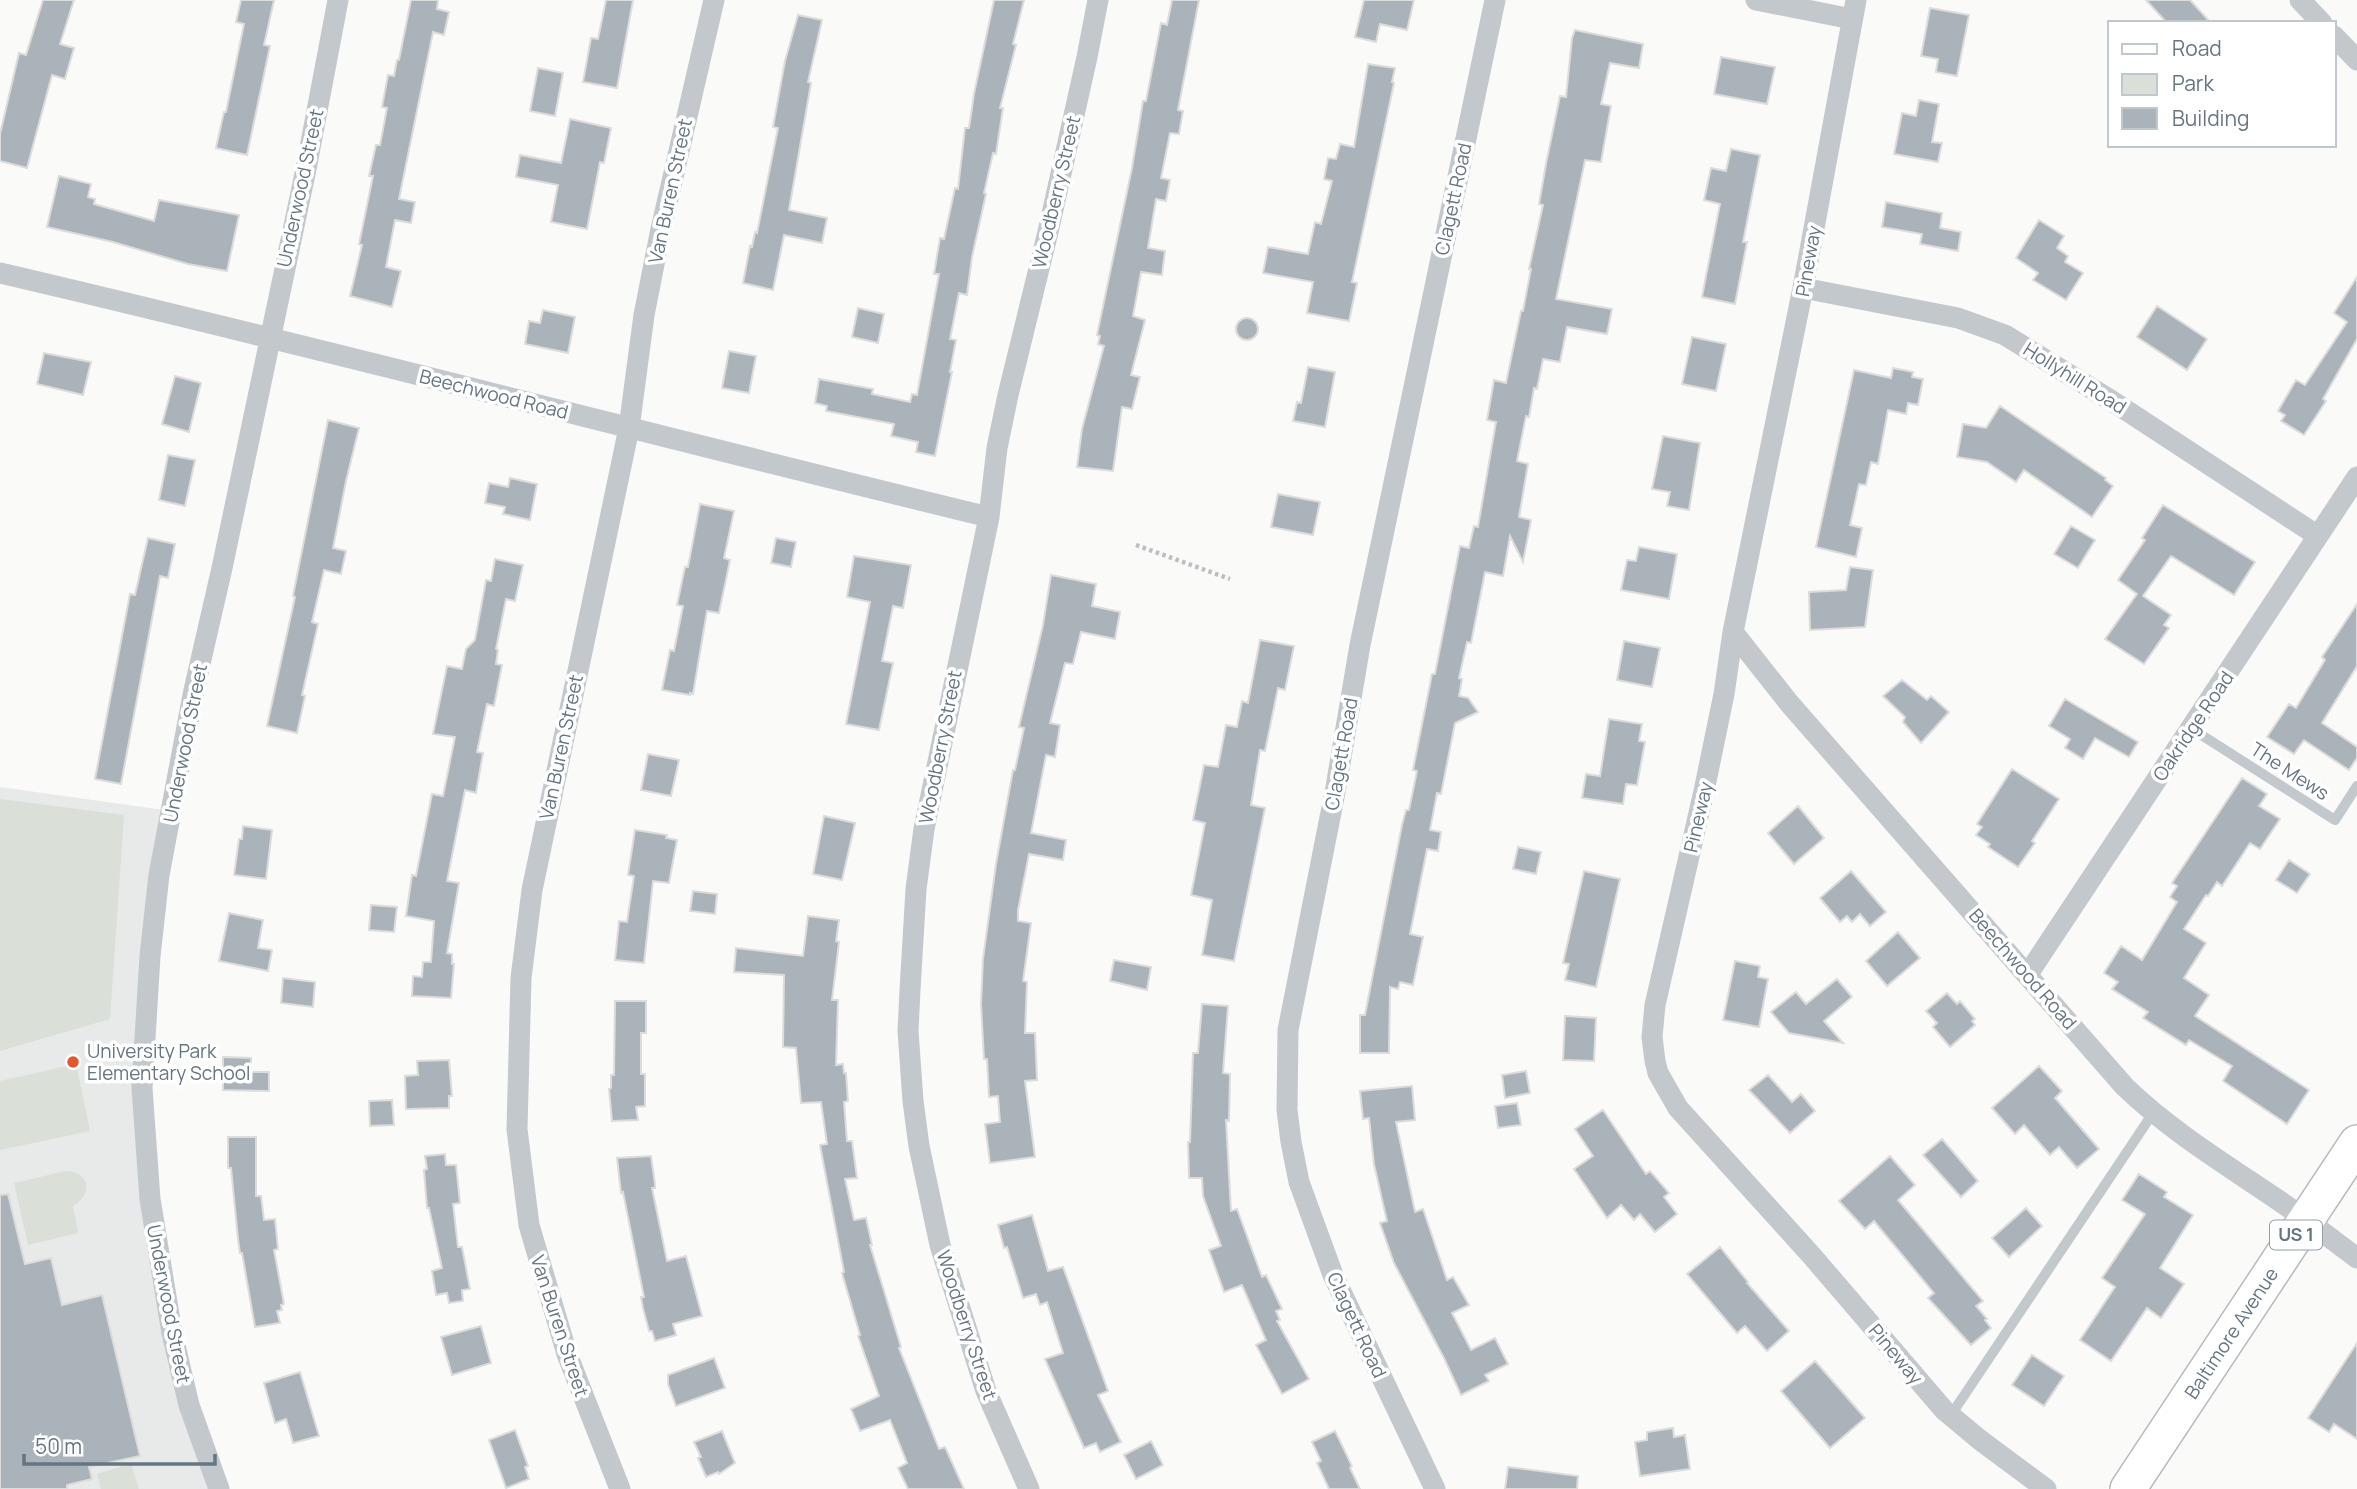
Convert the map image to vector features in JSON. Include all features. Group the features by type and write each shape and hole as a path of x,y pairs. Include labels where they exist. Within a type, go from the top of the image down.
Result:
{"main road":[{"name":"Baltimore Avenue","path":"2129,1489 2357,1143"}],"street":[{"name":"Underwood Street","path":"219,1489 189,1405 172,1333 150,1199 142,1088 150,956 159,875 194,690 225,554 338,0"},
{"name":"Van Buren Street","path":"620,1489 567,1354 529,1225 517,1129 521,978 532,890 629,428 644,315 714,0"},
{"name":"Woodberry Street","path":"1029,1489 986,1391 940,1245 919,1146 908,1031 916,889 924,829 989,517 997,448 1008,395 1048,232 1098,0"},
{"name":"Clagett Road","path":"1435,1489 1333,1275 1303,1193 1291,1142 1287,1110 1288,1043 1293,995 1336,787 1360,645 1495,0"},
{"path":"1756,0 1854,10"},
{"path":"2301,0 2320,21"},
{"name":"Pineway","path":"1854,10 1803,288 1733,632 1724,694 1655,1005 1652,1037 1658,1073 1678,1108 1812,1256 1928,1392 1951,1415 2045,1489"},
{"path":"2336,38 2357,60"},
{"name":"Beechwood Road","path":"0,273 270,337 989,517"},
{"name":"Hollyhill Road","path":"1803,288 1958,317 2005,335 2318,536"},
{"name":"Oakridge Road","path":"2028,974 2357,477"},
{"name":"Beechwood Road","path":"1733,632 1789,703 2125,1087 2184,1138 2306,1220 2357,1258"}],"lane":[{"name":"The Mews","path":"2192,729 2335,820 2357,786"},
{"path":"1951,1415 2153,1113"}],"path":[{"path":"1136,545 1230,579"}],"shaded area":[{"name":"University Park Elementary School","path":"0,787 171,811 143,1144 160,1271 219,1489 0,1489"}],"green space":[{"path":"0,799 124,815 110,1019 0,1051"},
{"path":"76,1064 90,1131 0,1150 0,1081"},
{"path":"66,1171 81,1175 86,1185 84,1196 73,1206 78,1233 28,1245 14,1183"},
{"path":"131,1463 139,1489 101,1489 97,1474"}],"building":[{"path":"43,0 74,0 60,44 74,48 65,79 52,75 27,168 0,161 0,134 19,53 26,55"},
{"path":"241,0 274,0 264,45 270,46 247,155 216,148 244,24 236,22"},
{"path":"411,0 438,0 437,9 449,12 444,35 433,32 399,199 415,202 411,223 395,220 386,267 401,271 392,307 350,296 362,245 359,244 373,176 369,176 376,145 380,145 387,108 382,107 388,75 394,76 399,60"},
{"path":"606,0 633,0 617,88 583,82 591,38 598,39"},
{"path":"994,0 1024,0 1000,108 1003,108 996,154 993,153 984,193 986,194 972,257 967,295 959,293 950,339 956,340 952,372 935,456 916,452 918,442 891,436 894,424 826,411 827,406 815,403 819,379 873,389 872,394 910,402 912,394 917,395 939,274 934,274 940,238 944,239 955,188 958,189 965,128 969,128"},
{"path":"1172,0 1199,0 1178,110 1183,111 1179,134 1170,133 1161,178 1170,180 1166,201 1156,199 1148,248 1165,251 1162,275 1141,272 1133,316 1145,320 1131,375 1140,377 1132,409 1122,407 1113,471 1077,467 1082,429 1104,346 1098,344 1100,336 1097,335 1132,168 1143,101 1146,101 1161,23 1167,25"},
{"path":"1364,0 1414,0 1407,30 1380,24 1376,42 1355,37"},
{"path":"2146,0 2190,0 2209,21 2165,21"},
{"path":"1930,8 1969,15 1957,76 1936,72 1938,59 1921,56"},
{"path":"798,15 822,20 808,82 811,83 789,210 827,218 822,243 784,235 773,290 743,283 750,246 752,247 755,232 757,233 778,128 773,127 785,61"},
{"path":"1575,30 1643,44 1639,68 1610,63 1601,104 1611,106 1601,162 1585,160 1556,299 1612,309 1607,334 1567,327 1560,362 1543,359 1529,417 1526,416 1517,461 1528,464 1519,517 1531,520 1523,562 1510,536 1503,576 1485,572 1471,643 1467,642 1459,678 1462,679 1459,696 1468,698 1478,712 1455,723 1441,794 1437,793 1430,830 1441,832 1438,851 1427,849 1410,934 1423,937 1413,985 1400,982 1398,989 1390,987 1389,1053 1360,1053 1360,1015 1365,1015 1402,825 1406,810 1409,810 1417,771 1413,770 1460,546 1469,548 1474,526 1478,527 1496,422 1487,420 1494,380 1506,383 1523,311 1543,205 1539,204 1546,164 1560,96 1566,97"},
{"path":"1721,57 1775,67 1767,104 1714,94"},
{"path":"1368,64 1395,68 1394,83 1352,282 1357,283 1349,321 1307,313 1313,282 1263,273 1268,247 1308,254 1315,222 1321,224 1332,181 1324,179 1328,158 1336,159 1340,144 1354,147"},
{"path":"538,68 563,73 555,116 530,111"},
{"path":"1919,100 1939,104 1932,142 1942,143 1938,162 1894,154 1902,113 1916,116"},
{"path":"570,119 611,128 604,163 600,162 587,229 551,222 558,185 516,177 520,155 561,163"},
{"path":"1731,149 1760,155 1743,242 1747,242 1735,304 1702,297 1720,204 1704,200 1711,168 1726,171"},
{"path":"59,176 91,184 88,197 95,199 94,204 154,221 159,200 239,215 227,271 188,264 113,242 47,227"},
{"path":"1886,202 1942,213 1940,228 1961,232 1958,251 1920,244 1922,234 1882,227"},
{"path":"2039,220 2064,236 2057,248 2068,256 2065,262 2083,273 2066,300 2033,280 2038,273 2016,258"},
{"path":"2357,277 2357,339 2323,399 2326,401 2304,435 2281,421 2285,415 2278,411 2296,380 2305,385 2347,322 2334,313"},
{"path":"2157,306 2207,339 2187,370 2137,337"},
{"path":"858,308 884,314 878,343 852,337"},
{"path":"543,310 575,317 568,353 525,344 529,321 540,323"},
{"path":"1247,318 1255,321 1258,329 1255,337 1247,340 1239,337 1236,329 1239,321"},
{"path":"1692,337 1726,344 1716,391 1682,384"},
{"path":"729,351 756,356 749,393 722,388"},
{"path":"44,353 91,362 83,395 37,384"},
{"path":"1308,367 1335,372 1325,427 1293,421 1297,402 1301,403"},
{"path":"1893,368 1913,372 1912,377 1923,379 1918,405 1908,403 1906,414 1888,410 1878,464 1871,462 1866,485 1859,484 1850,525 1862,528 1856,557 1816,547 1854,370 1891,378"},
{"path":"175,376 201,383 189,432 162,424"},
{"path":"2000,406 2106,478 2113,486 2092,517 2024,470 2016,482 1987,462 1957,457 1963,424 1986,428"},
{"path":"328,420 359,428 333,548 346,551 341,574 324,570 312,622 318,624 302,695 305,696 297,733 267,726 295,597 293,596"},
{"path":"1663,436 1700,443 1689,510 1667,506 1670,492 1652,489"},
{"path":"168,455 195,460 185,506 159,500"},
{"path":"510,478 537,484 530,520 503,514 505,507 485,503 489,483 508,487"},
{"path":"1278,494 1320,502 1313,535 1271,527"},
{"path":"700,504 734,511 724,558 730,560 719,613 707,611 693,694 690,695 662,690 670,650 674,651 683,606 677,605 685,567 688,567"},
{"path":"2163,505 2255,562 2234,595 2171,556 2143,596 2171,615 2164,625 2169,628 2144,664 2105,639 2137,594 2118,580 2145,540 2142,538"},
{"path":"2071,526 2095,540 2078,568 2054,554"},
{"path":"148,538 175,544 168,578 160,576 121,784 95,779 130,594 135,595"},
{"path":"776,538 796,542 791,567 771,563"},
{"path":"1639,547 1677,554 1669,599 1621,590 1627,560 1636,561"},
{"path":"854,556 911,565 903,608 893,606 882,661 893,663 879,730 846,724 870,602 847,597"},
{"path":"495,559 523,565 515,601 506,599 496,649 496,664 502,665 494,706 487,704 477,752 483,753 476,793 465,790 447,881 459,883 447,953 452,954 454,964 451,998 412,996 413,976 422,977 423,962 431,962 434,921 406,916 412,875 416,876 432,794 443,796 455,737 433,734 447,666 462,669 466,649 475,640 486,580 491,581"},
{"path":"1850,567 1873,570 1865,627 1810,630 1809,592 1846,590"},
{"path":"1051,575 1096,584 1092,606 1120,612 1115,639 1081,632 1073,664 1065,663 1050,723 1060,725 1055,757 1046,755 1031,833 1066,840 1063,860 1029,854 1018,910 1018,921 1031,923 1023,981 1027,982 1025,1033 1035,1033 1037,1080 1025,1081 1035,1157 990,1163 985,1124 1000,1122 998,1096 989,1097 987,1059 984,1059 981,1004 983,959 996,864 1013,770 1024,728 1019,727 1043,625"},
{"path":"2357,604 2357,666 2322,723 2357,747 2357,758 2349,770 2304,740 2294,754 2267,737 2289,704 2296,708 2325,660 2322,657"},
{"path":"1260,640 1294,646 1285,690 1278,688 1265,751 1260,750 1251,805 1265,808 1234,961 1202,955 1212,900 1191,895 1205,823 1193,820 1204,765 1218,767 1226,725 1237,727 1242,701 1248,703"},
{"path":"1624,641 1660,648 1652,687 1617,680"},
{"path":"1902,680 1927,700 1931,696 1949,712 1921,743 1903,722 1905,717 1883,696"},
{"path":"2065,699 2138,742 2129,757 2095,738 2083,759 2065,748 2070,739 2049,726"},
{"path":"1609,719 1642,724 1639,741 1645,742 1637,785 1626,784 1623,804 1582,798 1586,774 1600,776"},
{"path":"648,754 679,760 671,796 641,790"},
{"path":"2012,769 2059,799 2032,841 2035,843 2018,867 1988,847 1990,844 1976,835 1982,827 1977,824"},
{"path":"2242,778 2267,794 2259,806 2280,819 2260,849 2250,843 2222,886 2217,882 2184,929 2206,943 2184,978 2209,995 2195,1016 2309,1090 2287,1124 2223,1081 2232,1066 2189,1040 2186,1045 2143,1018 2148,1012 2112,989 2118,982 2104,973 2121,946 2142,960 2177,902 2170,897 2177,886 2172,883"},
{"path":"1798,806 1824,838 1794,864 1768,833"},
{"path":"824,816 855,823 842,880 813,874"},
{"path":"243,826 272,830 266,879 234,875"},
{"path":"635,830 667,835 666,838 677,840 669,883 653,881 644,963 615,960 619,921 627,922 634,876 628,875"},
{"path":"1518,847 1541,852 1536,874 1513,869"},
{"path":"2289,860 2310,874 2297,893 2276,880"},
{"path":"1584,871 1620,879 1596,987 1565,980 1569,964 1563,963"},
{"path":"1851,871 1886,912 1870,926 1860,914 1852,922 1847,916 1840,922 1820,898"},
{"path":"693,891 717,894 715,914 690,911"},
{"path":"371,905 397,907 394,932 369,930"},
{"path":"229,913 263,920 258,948 272,950 268,971 219,961"},
{"path":"808,916 839,920 832,1000 838,1000 836,1065 843,1064 846,1073 848,1101 844,1102 847,1141 852,1141 857,1178 845,1179 854,1220 866,1218 870,1245 901,1347 899,1348 939,1449 945,1447 964,1489 908,1489 898,1468 907,1463 890,1420 860,1431 851,1409 879,1396 858,1336 860,1335 842,1273 844,1272 820,1145 827,1144 821,1102 801,1103 796,1048 783,1047 784,975 734,972 736,948 803,956"},
{"path":"1898,932 1920,958 1887,986 1866,961"},
{"path":"1114,960 1151,967 1147,990 1110,981"},
{"path":"1735,961 1760,966 1758,977 1768,979 1759,1027 1723,1020"},
{"path":"283,978 315,982 313,1007 281,1003"},
{"path":"1837,979 1852,997 1824,1021 1843,1043 1789,1033 1771,1012 1796,992 1806,1004"},
{"path":"1947,993 1957,1004 1960,1001 1975,1019 1972,1021 1975,1025 1950,1047 1933,1027 1937,1023 1926,1011"},
{"path":"615,1001 646,1001 646,1033 641,1033 641,1074 645,1074 645,1106 636,1107 638,1120 612,1121 609,1089 611,1075 614,1075"},
{"path":"1202,1004 1228,1006 1223,1073 1230,1074 1229,1121 1226,1120 1231,1211 1237,1209 1262,1277 1266,1275 1282,1309 1276,1311 1280,1320 1277,1321 1309,1379 1282,1394 1256,1345 1266,1340 1242,1285 1224,1292 1209,1250 1221,1246 1203,1196 1202,1178 1189,1178 1188,1142 1193,1053 1198,1053"},
{"path":"1565,1016 1596,1018 1594,1061 1563,1060"},
{"path":"223,1057 251,1058 251,1072 269,1072 269,1091 223,1090"},
{"path":"449,1060 452,1096 449,1096 449,1108 406,1109 405,1076 418,1075 417,1061"},
{"path":"2039,1066 2062,1091 2055,1098 2099,1149 2077,1168 2059,1147 2050,1155 2024,1125 2015,1134 1992,1108"},
{"path":"1526,1071 1530,1093 1505,1098 1502,1075"},
{"path":"1768,1075 1792,1102 1801,1094 1815,1111 1790,1133 1749,1090"},
{"path":"1412,1086 1415,1120 1396,1122 1415,1212 1423,1209 1447,1280 1453,1277 1469,1305 1452,1313 1471,1350 1495,1338 1508,1364 1485,1375 1489,1381 1461,1395 1394,1263 1380,1223 1387,1221 1374,1164 1369,1118 1363,1119 1360,1091"},
{"path":"392,1100 394,1125 370,1126 369,1101"},
{"path":"1517,1103 1521,1125 1498,1128 1495,1106"},
{"path":"1603,1110 1646,1174 1650,1171 1669,1193 1664,1197 1677,1214 1655,1232 1640,1214 1634,1220 1621,1205 1607,1218 1574,1169 1593,1156 1575,1129"},
{"path":"228,1137 256,1137 256,1196 261,1196 264,1220 275,1219 278,1249 274,1250 284,1304 281,1305 282,1310 277,1311 280,1323 255,1327 238,1239 231,1168 228,1168"},
{"path":"1942,1139 1978,1181 1961,1197 1923,1155"},
{"path":"445,1154 446,1165 456,1165 460,1203 453,1204 458,1247 462,1247 470,1289 462,1290 463,1301 449,1303 447,1293 436,1295 432,1271 442,1268 427,1208 424,1170 427,1169 425,1156"},
{"path":"651,1156 655,1184 655,1188 652,1188 667,1261 686,1256 702,1316 673,1324 676,1335 655,1341 652,1331 649,1331 643,1308 641,1297 644,1297 623,1192 621,1193 617,1158"},
{"path":"1890,1156 1915,1185 1898,1200 1983,1301 1976,1306 1991,1328 1971,1345 1928,1298 1934,1293 1874,1221 1865,1229 1839,1201"},
{"path":"2139,1174 2167,1192 2164,1197 2193,1215 2160,1268 2184,1284 2161,1318 2147,1308 2111,1361 2080,1340 2115,1287 2102,1278 2145,1214 2122,1200"},
{"path":"8,1194 25,1264 51,1258 62,1305 102,1295 140,1456 89,1467 92,1479 67,1485 67,1489 0,1489 0,1195"},
{"path":"2026,1208 2042,1226 2009,1257 1992,1238"},
{"path":"1032,1215 1048,1271 1063,1267 1108,1391 1098,1395 1121,1442 1100,1452 1096,1443 1084,1448 1045,1359 1063,1353 1047,1302 1040,1305 1036,1294 1023,1298 1007,1247 1004,1248 998,1225"},
{"path":"1720,1247 1789,1331 1767,1351 1745,1326 1737,1333 1687,1274"},
{"path":"481,1326 491,1363 452,1375 441,1337"},
{"path":"2357,1343 2357,1439 2334,1424 2329,1432 2308,1418"},
{"path":"2032,1355 2064,1376 2044,1406 2012,1385"},
{"path":"714,1358 725,1388 676,1406 668,1384 668,1375"},
{"path":"1815,1361 1865,1418 1830,1448 1781,1391"},
{"path":"300,1372 319,1436 293,1443 286,1419 275,1423 264,1383"},
{"path":"1673,1428 1674,1437 1685,1435 1690,1469 1640,1476 1635,1442 1647,1440 1647,1432"},
{"path":"515,1430 528,1466 525,1467 529,1479 506,1488 489,1440"},
{"path":"722,1431 735,1463 719,1474 718,1472 706,1477 694,1442"},
{"path":"1335,1431 1360,1489 1329,1489 1317,1463 1321,1461 1312,1442"},
{"path":"1151,1441 1163,1465 1136,1479 1124,1455"},
{"path":"1508,1467 1578,1476 1577,1489 1505,1489"}],"place":[{"name":"University Park Elementary School","path":"73,1062"}]}
